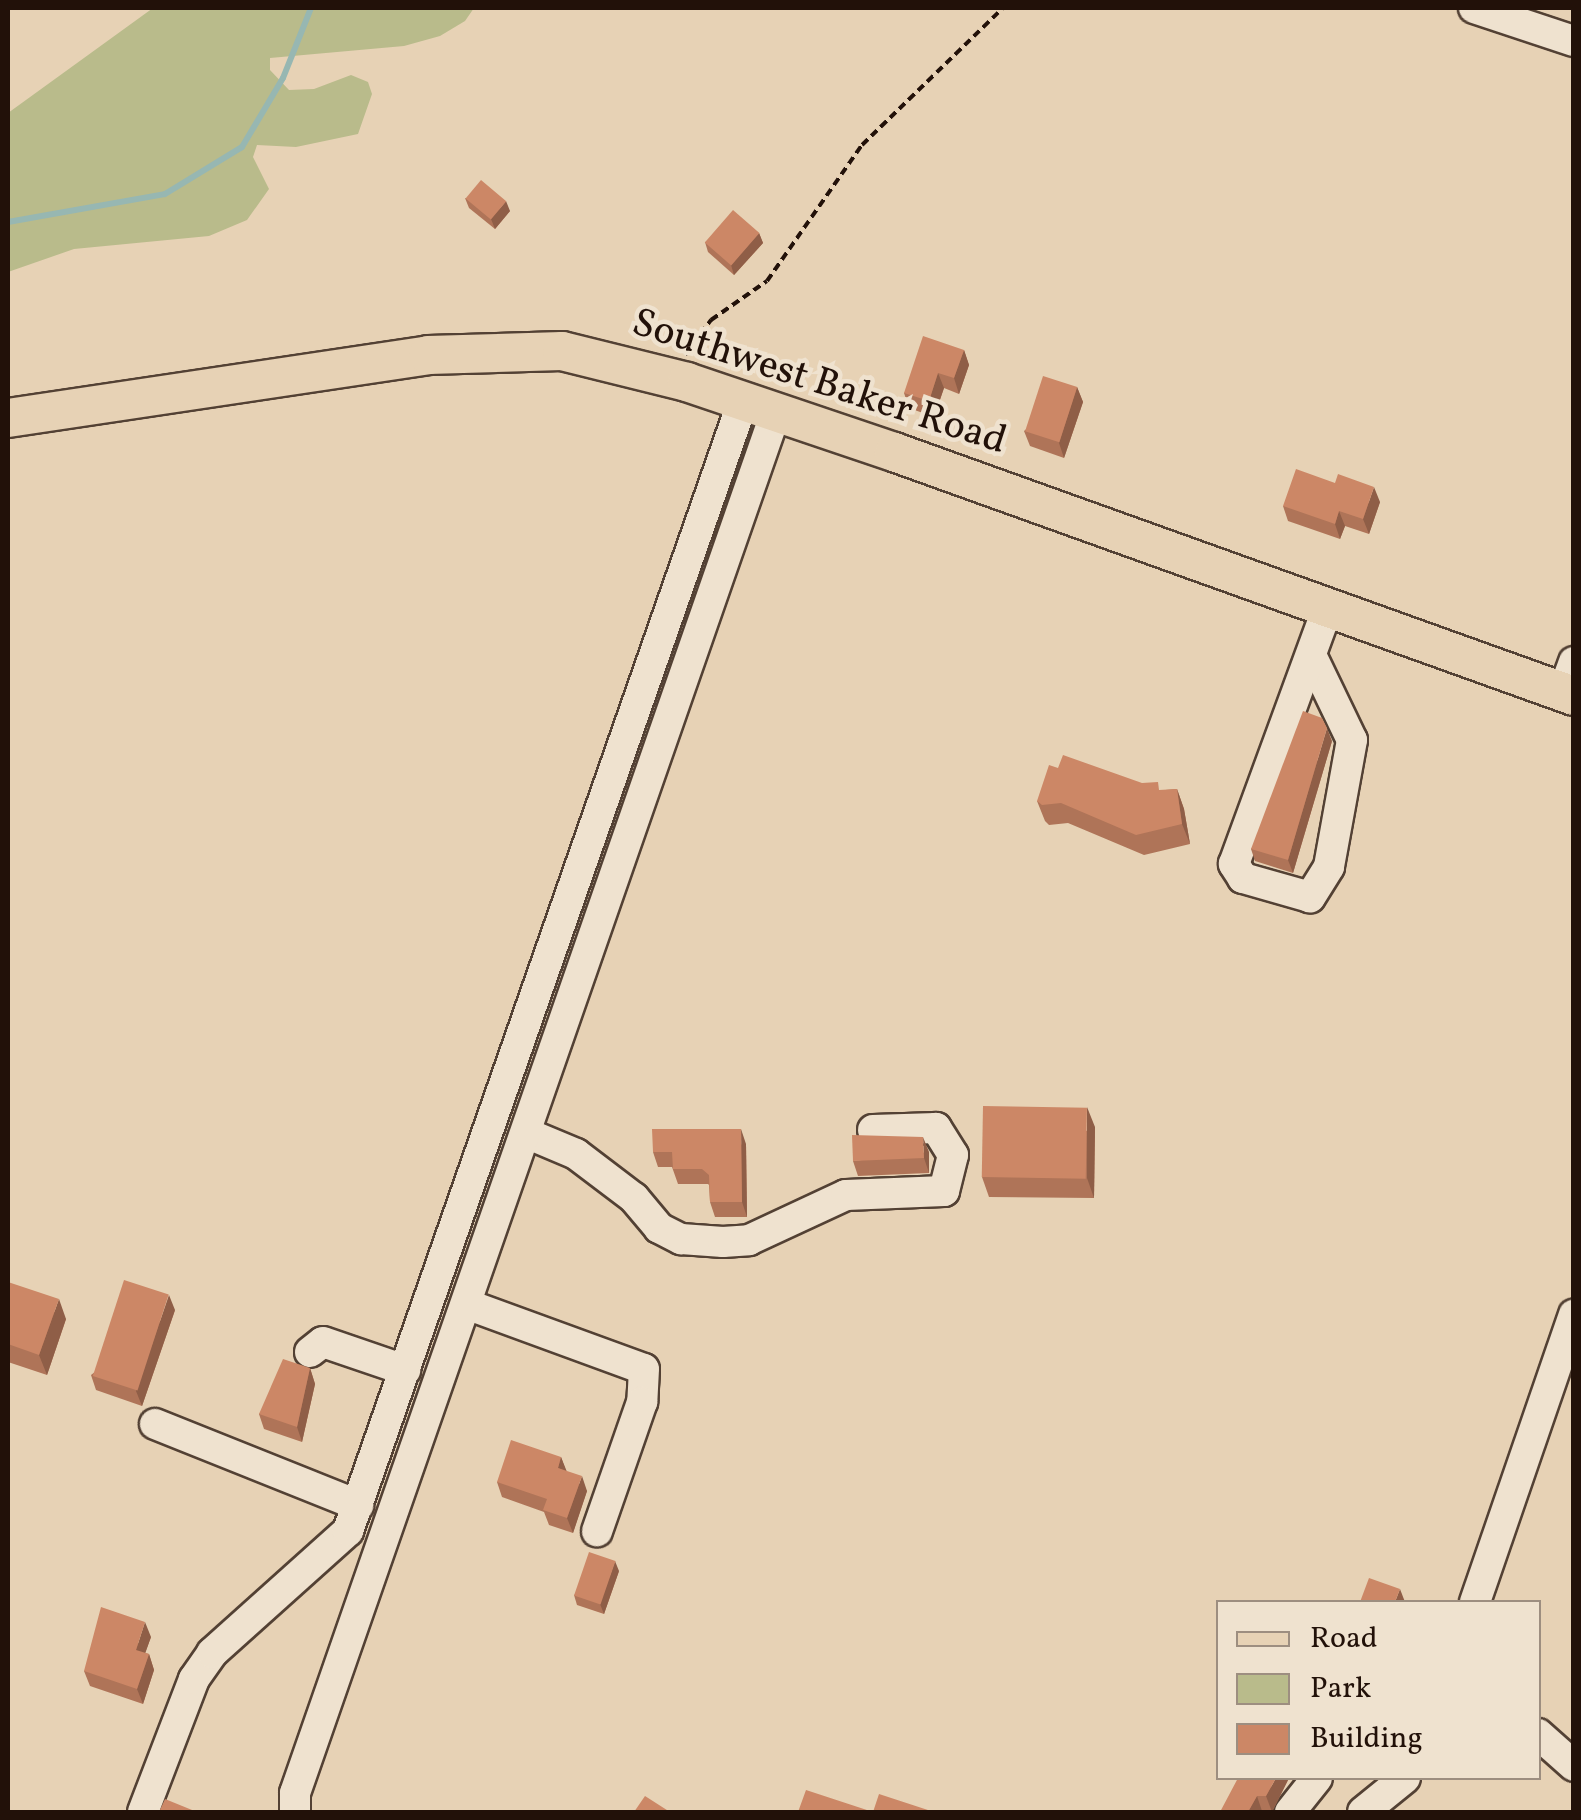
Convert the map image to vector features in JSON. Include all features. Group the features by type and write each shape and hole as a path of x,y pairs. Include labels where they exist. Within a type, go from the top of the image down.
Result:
{"main road":[{"name":"Southwest Baker Road","path":"8,418 470,350 562,352 676,378 1328,607 1570,683"}],"street":[{"path":"1474,8 1574,41"},
{"path":"295,1812 296,1793 526,1132 759,406"},
{"path":"143,1812 194,1680 212,1653 328,1553 348,1531 759,406"},
{"path":"1312,657 1352,740 1329,867 1310,896 1242,878 1234,864 1297,683 1312,657 1328,607"},
{"path":"526,1132 576,1154 634,1198 659,1228 681,1238 724,1242 748,1240 846,1194 944,1191 953,1155 936,1128 873,1130"},
{"path":"466,1304 644,1369 642,1402 598,1531"},
{"path":"1476,1600 1574,1315"},
{"path":"310,1352 323,1342 404,1370"},
{"path":"155,1424 358,1505"},
{"path":"1487,1566 1494,1600"},
{"path":"1541,1737 1574,1766"},
{"path":"1290,1812 1315,1780"},
{"path":"1363,1812 1403,1780"}],"path":[{"path":"676,378 711,320 767,282 862,145 1003,8"}],"green space":[{"path":"153,8 474,8 465,21 440,36 404,46 270,58 270,70 289,90 314,89 351,75 368,82 372,94 358,134 296,147 257,145 253,157 269,189 247,220 209,236 74,249 8,272 8,113"}],"building":[{"path":"481,180 506,201 491,220 466,198"},
{"path":"733,210 759,233 731,265 705,242"},
{"path":"923,336 964,350 954,378 938,373 929,401 904,393"},
{"path":"1043,376 1077,387 1059,442 1025,431"},
{"path":"1296,469 1335,483 1338,474 1374,487 1363,519 1339,511 1335,524 1283,506"},
{"path":"1303,711 1322,718 1327,728 1288,860 1251,849"},
{"path":"1063,755 1142,783 1158,782 1159,790 1177,789 1182,824 1136,835 1061,803 1042,805 1037,801 1049,765 1058,768"},
{"path":"983,1106 1087,1108 1086,1179 982,1177"},
{"path":"652,1129 741,1129 742,1202 710,1202 709,1175 702,1169 673,1169 672,1152 653,1152"},
{"path":"852,1135 923,1137 924,1158 853,1161"},
{"path":"124,1280 169,1295 137,1391 93,1376"},
{"path":"8,1282 59,1299 39,1355 8,1344"},
{"path":"283,1359 310,1368 297,1427 259,1414"},
{"path":"511,1440 561,1457 558,1468 582,1476 567,1518 543,1510 547,1499 497,1482"},
{"path":"589,1552 615,1561 600,1605 574,1595"},
{"path":"1369,1578 1400,1589 1396,1600 1361,1600"},
{"path":"101,1607 145,1622 136,1650 149,1654 137,1689 84,1671"},
{"path":"1237,1780 1275,1780 1266,1796 1257,1796 1248,1812 1220,1812"},
{"path":"806,1790 873,1812 798,1812"},
{"path":"879,1794 934,1812 873,1812"},
{"path":"645,1796 670,1812 634,1812"},
{"path":"165,1799 197,1812 159,1812"}],"waterway":[{"path":"8,222 165,194 242,147 283,78 311,8"}]}
